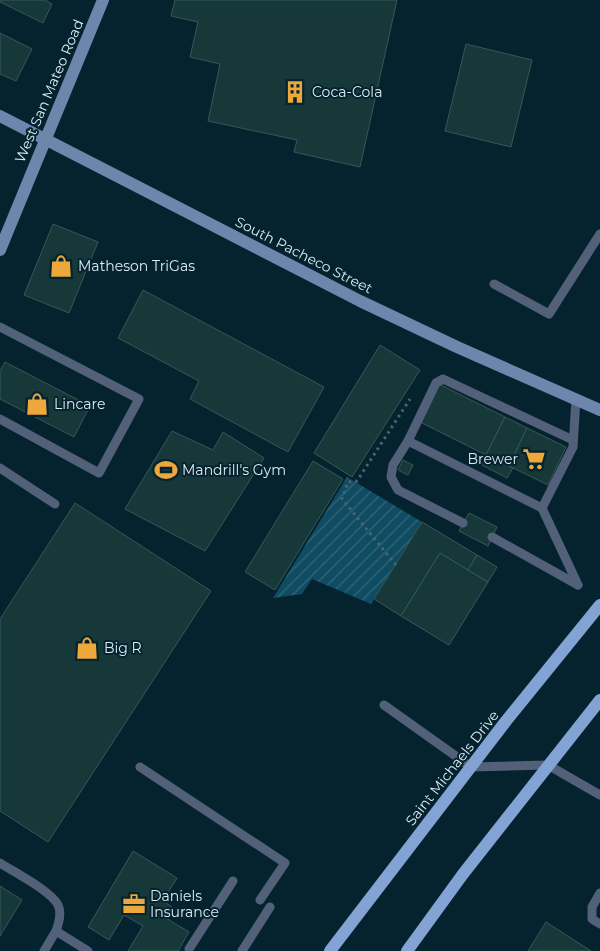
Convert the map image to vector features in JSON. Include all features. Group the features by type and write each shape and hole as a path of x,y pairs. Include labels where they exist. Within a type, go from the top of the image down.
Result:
{"main road":[{"name":"Saint Michaels Drive","path":"330,951 471,767 600,605"},
{"path":"407,951 463,874 600,700"}],"street":[{"name":"West San Mateo Road","path":"0,250 103,0"},
{"name":"South Pacheco Street","path":"0,116 360,301 457,347 600,410"}],"lane":[{"path":"494,284 549,314 600,234"},
{"path":"0,327 139,399 98,473 0,419"},
{"path":"463,523 398,490 391,477 393,465 408,441 436,383 443,380 573,440"},
{"path":"542,508 573,447 576,399"},
{"path":"408,441 542,508 578,585 492,537"},
{"path":"0,468 55,504"},
{"path":"384,705 471,767 548,765 600,795"},
{"path":"140,767 285,863 260,900"},
{"path":"0,863 43,890 58,904 60,920 56,932 44,951"},
{"path":"189,949 234,882"},
{"path":"600,893 592,907 592,919 600,924"},
{"path":"242,951 270,906"},
{"path":"56,932 88,951"}],"path":[{"path":"396,565 342,500 348,482 358,481 410,400"}],"shaded area":[{"path":"347,477 422,522 371,604 312,579 302,594 273,598"}],"building":[{"path":"0,0 45,0 52,4 43,23 0,2"},
{"name":"Coca-Cola","path":"175,0 397,0 360,167 294,152 297,140 208,121 220,64 190,57 198,22 171,16"},
{"path":"0,33 32,49 16,81 0,74"},
{"path":"466,44 532,60 511,147 445,131"},
{"path":"53,224 98,242 69,313 24,295"},
{"path":"143,290 324,387 288,452 190,399 199,381 118,338"},
{"path":"380,345 420,370 352,477 314,453"},
{"path":"5,362 90,406 74,437 0,399 0,371"},
{"path":"439,384 505,417 486,455 420,422"},
{"path":"505,417 527,428 509,466 513,468 507,478 478,463 483,453 486,455"},
{"path":"527,428 566,447 548,485 509,466"},
{"path":"172,431 213,450 223,432 264,458 205,551 125,509"},
{"path":"403,460 413,465 408,475 398,470"},
{"path":"313,461 343,479 275,590 245,572"},
{"name":"Big R","path":"75,503 211,591 48,842 0,811 0,619"},
{"path":"469,513 497,527 488,546 459,531"},
{"path":"422,522 477,555 468,570 440,553 401,616 374,599"},
{"path":"440,553 488,582 449,645 401,616"},
{"path":"477,555 497,567 488,582 468,570"},
{"name":"Daniels Insurance","path":"133,851 177,878 163,901 172,907 166,918 189,932 178,951 128,951 143,926 124,915 109,940 88,927"},
{"path":"0,886 22,900 0,936"},
{"path":"546,922 591,951 528,951"}],"place":[{"name":"Coca-Cola","path":"295,92"},
{"name":"Matheson TriGas","path":"61,266"},
{"name":"Lincare","path":"37,404"},
{"name":"Brewer","path":"534,459"},
{"name":"Mandrill's Gym","path":"166,470"},
{"name":"Big R","path":"87,648"},
{"name":"Daniels Insurance","path":"134,904"}]}
